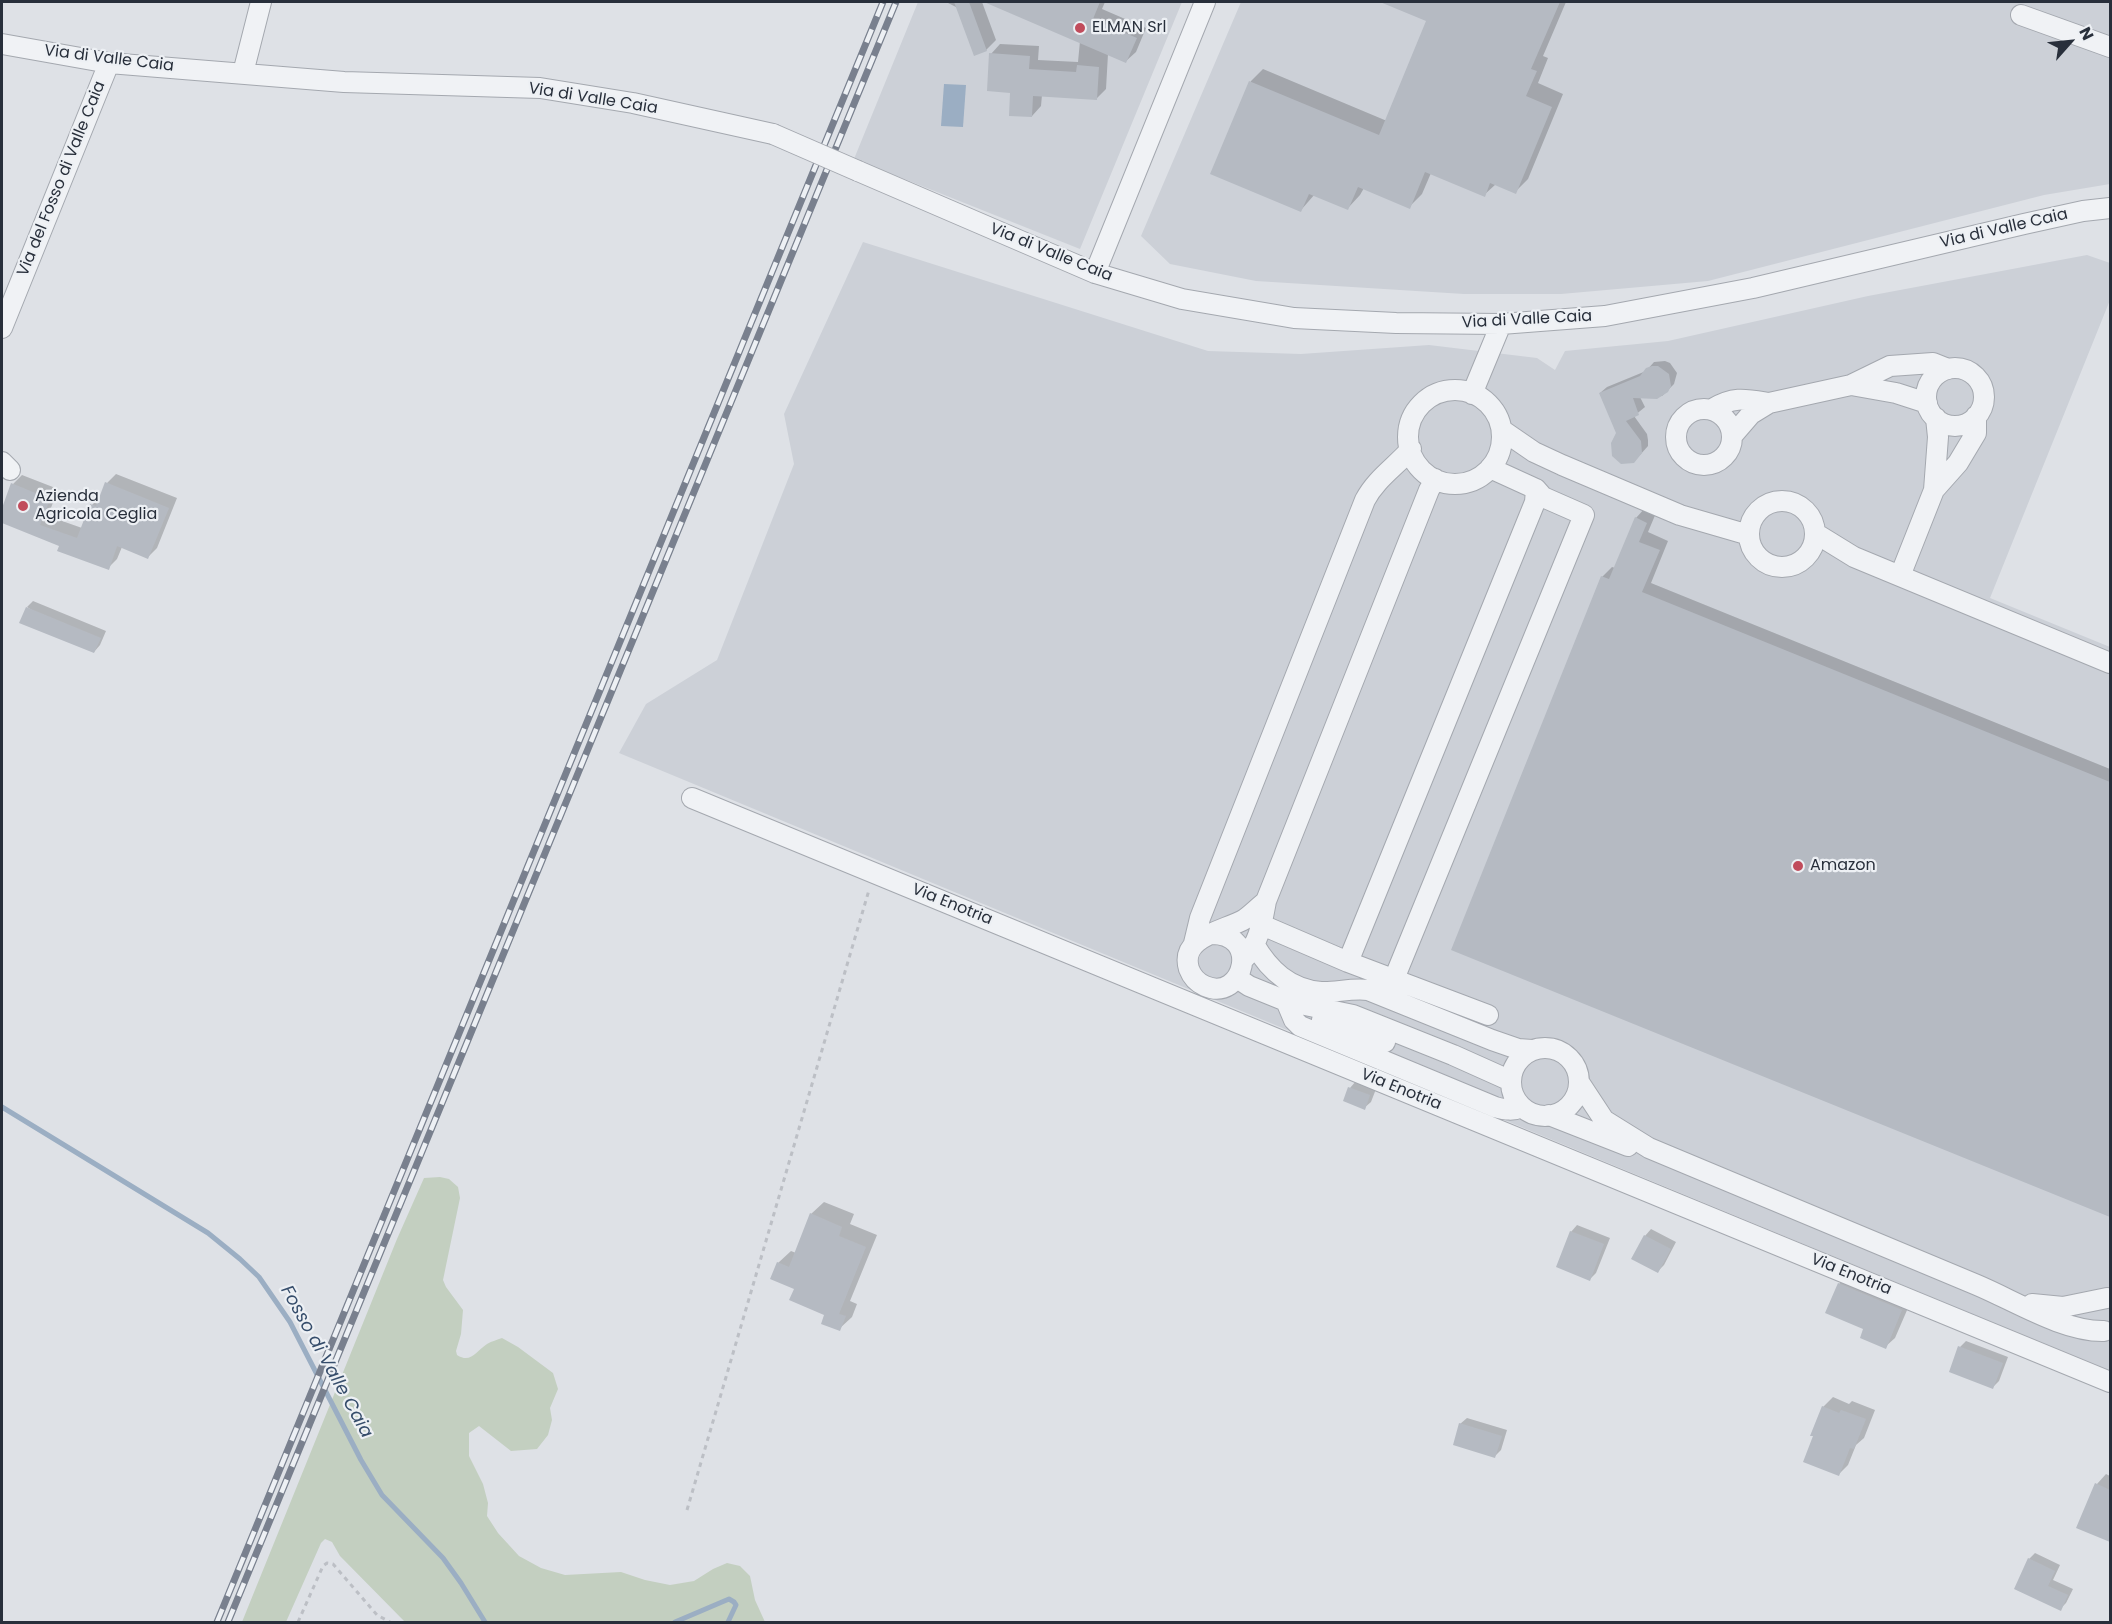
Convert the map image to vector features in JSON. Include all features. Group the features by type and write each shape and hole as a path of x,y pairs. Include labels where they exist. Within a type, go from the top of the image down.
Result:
{"street":[{"path":"243,73 261,2"},
{"path":"1095,273 1205,2"},
{"path":"2021,15 2110,47"},
{"name":"Via di Valle Caia","path":"2,44 109,63 344,82 540,88 633,103 773,134 1095,273 1182,299 1294,318 1396,323 1501,324 1605,316 1753,288 2043,219 2110,208"},
{"name":"Via del Fosso di Valle Caia","path":"2,328 109,63"},
{"path":"1472,394 1501,324"},
{"path":"1732,436 1751,414 1769,403 1851,385 1890,366 1933,363 1948,369"},
{"path":"1851,385 1896,393 1931,411 1943,423 1961,425 1969,422 1981,408 1983,400 1979,382 1966,370 1957,368 1948,369 1933,378 1928,386 1931,411 1938,437 1934,490 1900,576"},
{"path":"1454,390 1472,394 1485,401 1493,409 1502,430 1500,452 1490,468 1479,478 1468,482 1446,483 1435,479 1418,465 1411,449 1409,433 1411,422 1423,403 1432,396 1454,390"},
{"path":"1712,409 1726,419 1731,427 1731,445 1727,453 1713,464 1696,464 1681,454 1675,438 1680,421 1694,410 1712,409 1724,401 1741,399 1769,403"},
{"path":"1934,490 1958,463 1976,433 1976,416"},
{"path":"1502,430 1534,452 1562,465 1680,515 1749,536"},
{"path":"1202,939 1200,918 1365,501 1372,488 1411,449"},
{"path":"1394,979 1584,514 1543,497 1536,489 1490,468"},
{"path":"1266,901 1246,918 1202,939 1190,952 1188,961 1190,971 1202,985 1221,988 1230,984 1245,961 1262,925 1266,901 1428,490 1435,479"},
{"path":"1348,962 1535,502 1536,489"},
{"path":"1804,558 1810,551 1815,533 1809,516 1803,509 1785,502 1776,502 1760,510 1750,526 1749,536 1755,553 1770,565 1788,567 1804,558 1816,556 1854,557"},
{"path":"1815,533 1854,557 2110,663"},
{"name":"Via Enotria","path":"692,798 2110,1382"},
{"path":"1262,925 1348,962 1488,1016"},
{"path":"1202,939 1219,934 1236,942 1245,961 1249,986 1286,1001 1353,1015 1453,1055 1516,1094 1531,1112 1550,1115 1630,1147 1649,1149"},
{"path":"1245,961 1274,972 1307,989 1321,992 1347,989 1368,990 1518,1049 1541,1048 1560,1051 1574,1064 1579,1082 1604,1120 1649,1149 2073,1327 2107,1335"},
{"path":"1286,1001 1294,1020 1300,1026 1507,1110 1515,1110 1517,1063 1532,1050"},
{"path":"1550,1115 1567,1108 1578,1092 1579,1082"},
{"path":"2009,1299 2043,1306 2062,1307 2109,1296"},
{"path":"2107,1335 2101,1314 2109,1296"}],"path":[{"path":"687,1510 874,873"},
{"path":"298,1623 327,1563 333,1564 377,1615 390,1623"}],"shaded area":[{"name":"ELMAN Srl","path":"918,2 1182,2 1080,249 854,159"},
{"path":"1241,2 2110,2 2110,184 2044,195 1708,281 1561,294 1464,294 1256,281 1170,264 1141,236"},
{"path":"863,242 1208,351 1301,354 1429,345 1537,358 1555,370 1565,351 1668,341 1868,296 2087,255 2110,263 2110,300 1990,598 2110,647 2110,1371 619,753 646,704 717,660 794,464 784,414"}],"green space":[{"path":"424,1178 449,1179 458,1187 460,1198 443,1280 463,1310 457,1355 466,1358 473,1356 487,1344 502,1338 553,1373 558,1389 550,1408 552,1420 548,1435 537,1449 511,1451 479,1426 469,1433 469,1456 483,1484 488,1503 487,1516 498,1533 519,1556 541,1568 565,1575 621,1572 670,1585 694,1581 727,1563 740,1566 750,1576 755,1600 765,1622 405,1622 340,1556 332,1542 325,1539 321,1543 286,1622 242,1622 397,1239"}],"water":[{"path":"944,84 966,85 963,127 941,126"}],"building":[{"path":"954,2 969,2 987,51 974,56"},
{"name":"ELMAN Srl","path":"984,2 1100,2 1093,19 1137,38 1126,63"},
{"path":"1380,2 1560,2 1531,69 1537,71 1526,96 1552,107 1516,194 1490,183 1485,197 1425,172 1410,209 1358,187 1348,210 1309,194 1301,212 1210,174 1249,81 1379,135 1426,21"},
{"path":"989,53 1030,56 1029,69 1076,72 1077,65 1099,67 1097,100 1033,96 1032,117 1009,116 1010,93 987,91"},
{"path":"1658,366 1669,374 1671,386 1668,392 1657,399 1633,398 1639,415 1626,421 1641,441 1642,453 1634,463 1621,464 1612,456 1611,443 1616,433 1599,393 1640,376 1646,368"},
{"path":"105,482 169,508 148,559 117,546 109,570 57,551 59,546 2,523 2,508 11,483 50,499 40,525 77,538 90,504 96,506"},
{"name":"Amazon","path":"1635,517 1647,523 1639,542 1660,550 1642,592 2110,782 2110,1217 1451,950 1601,576 1609,579"},
{"path":"26,607 101,638 94,653 19,623"},
{"path":"1348,1087 1370,1095 1365,1110 1343,1101"},
{"path":"810,1213 842,1227 839,1236 866,1247 839,1314 846,1316 840,1331 821,1324 824,1315 789,1300 794,1289 770,1279 777,1262 789,1267"},
{"path":"1570,1231 1604,1244 1590,1281 1556,1267"},
{"path":"1644,1235 1671,1249 1658,1273 1631,1259"},
{"path":"1838,1283 1902,1310 1886,1349 1860,1338 1863,1329 1825,1313"},
{"path":"1958,1346 2003,1363 1993,1389 1949,1372"},
{"path":"1822,1406 1839,1413 1841,1410 1866,1419 1854,1449 1850,1448 1839,1476 1803,1462"},
{"path":"1459,1423 1502,1436 1495,1458 1453,1445"},
{"path":"2095,1483 2110,1490 2110,1542 2076,1528"},
{"path":"2028,1558 2055,1571 2048,1586 2068,1595 2061,1611 2014,1589"}],"waterway":[{"name":"Fosso di Valle Caia","path":"2,1107 208,1233 259,1277 290,1322 361,1460 382,1495 443,1558 485,1622"},
{"name":"Fosso di Valle Caia","path":"675,1622 729,1599 736,1605 728,1622"}],"railway":[{"path":"217,1622 883,2"},
{"path":"228,1622 896,2"}],"place":[{"name":"ELMAN Srl","path":"1080,28"},
{"name":"Azienda Agricola Ceglia","path":"23,506"},
{"name":"Amazon","path":"1798,866"}]}
